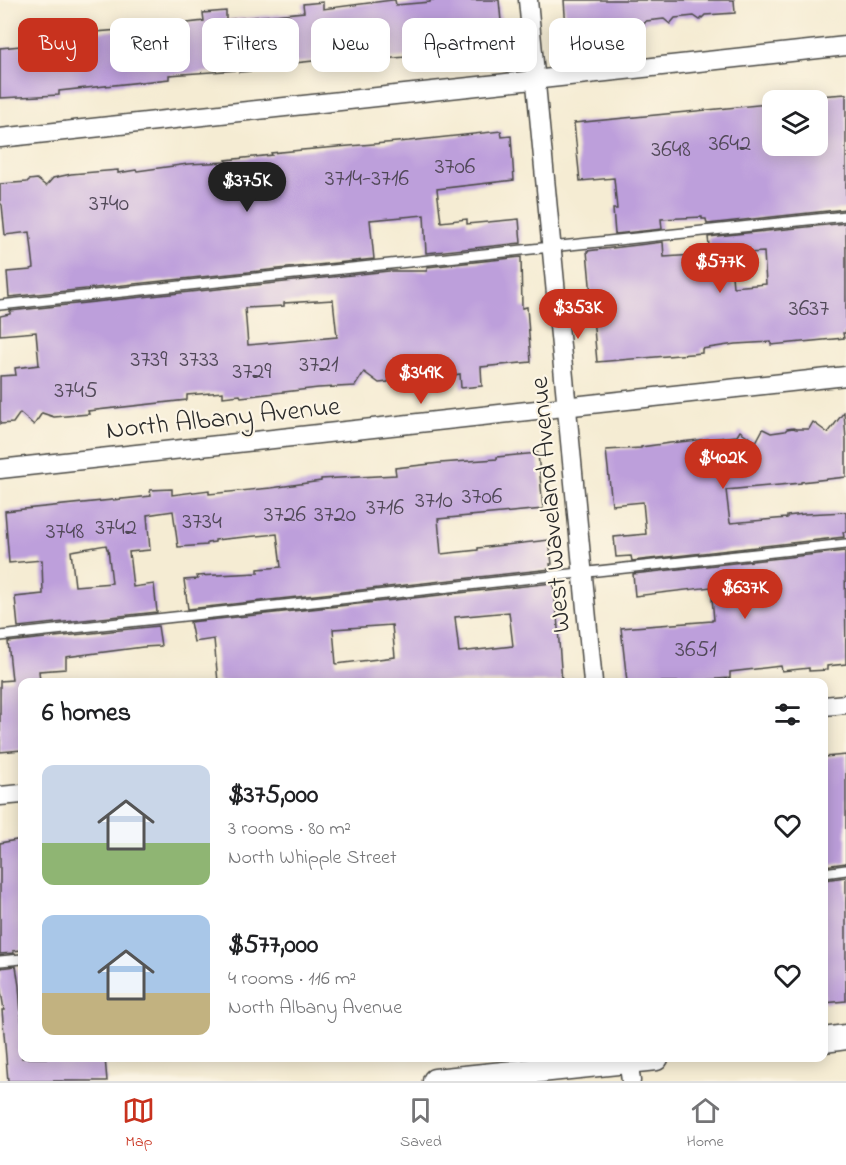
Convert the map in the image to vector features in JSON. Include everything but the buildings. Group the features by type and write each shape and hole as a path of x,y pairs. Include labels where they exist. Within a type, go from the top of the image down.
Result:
{"main road":[{"path":"828,1039 846,1037"},
{"path":"435,1081 629,1066"}],"street":[{"name":"West Waveland Avenue","path":"528,0 593,678"},
{"path":"0,138 846,46"},
{"name":"North Albany Avenue","path":"0,469 846,376"},
{"path":"828,706 846,704"},
{"path":"0,796 18,794"}],"lane":[{"path":"0,305 846,216"},
{"path":"0,636 846,544"},
{"path":"828,872 846,870"},
{"path":"0,961 18,959"}]}
